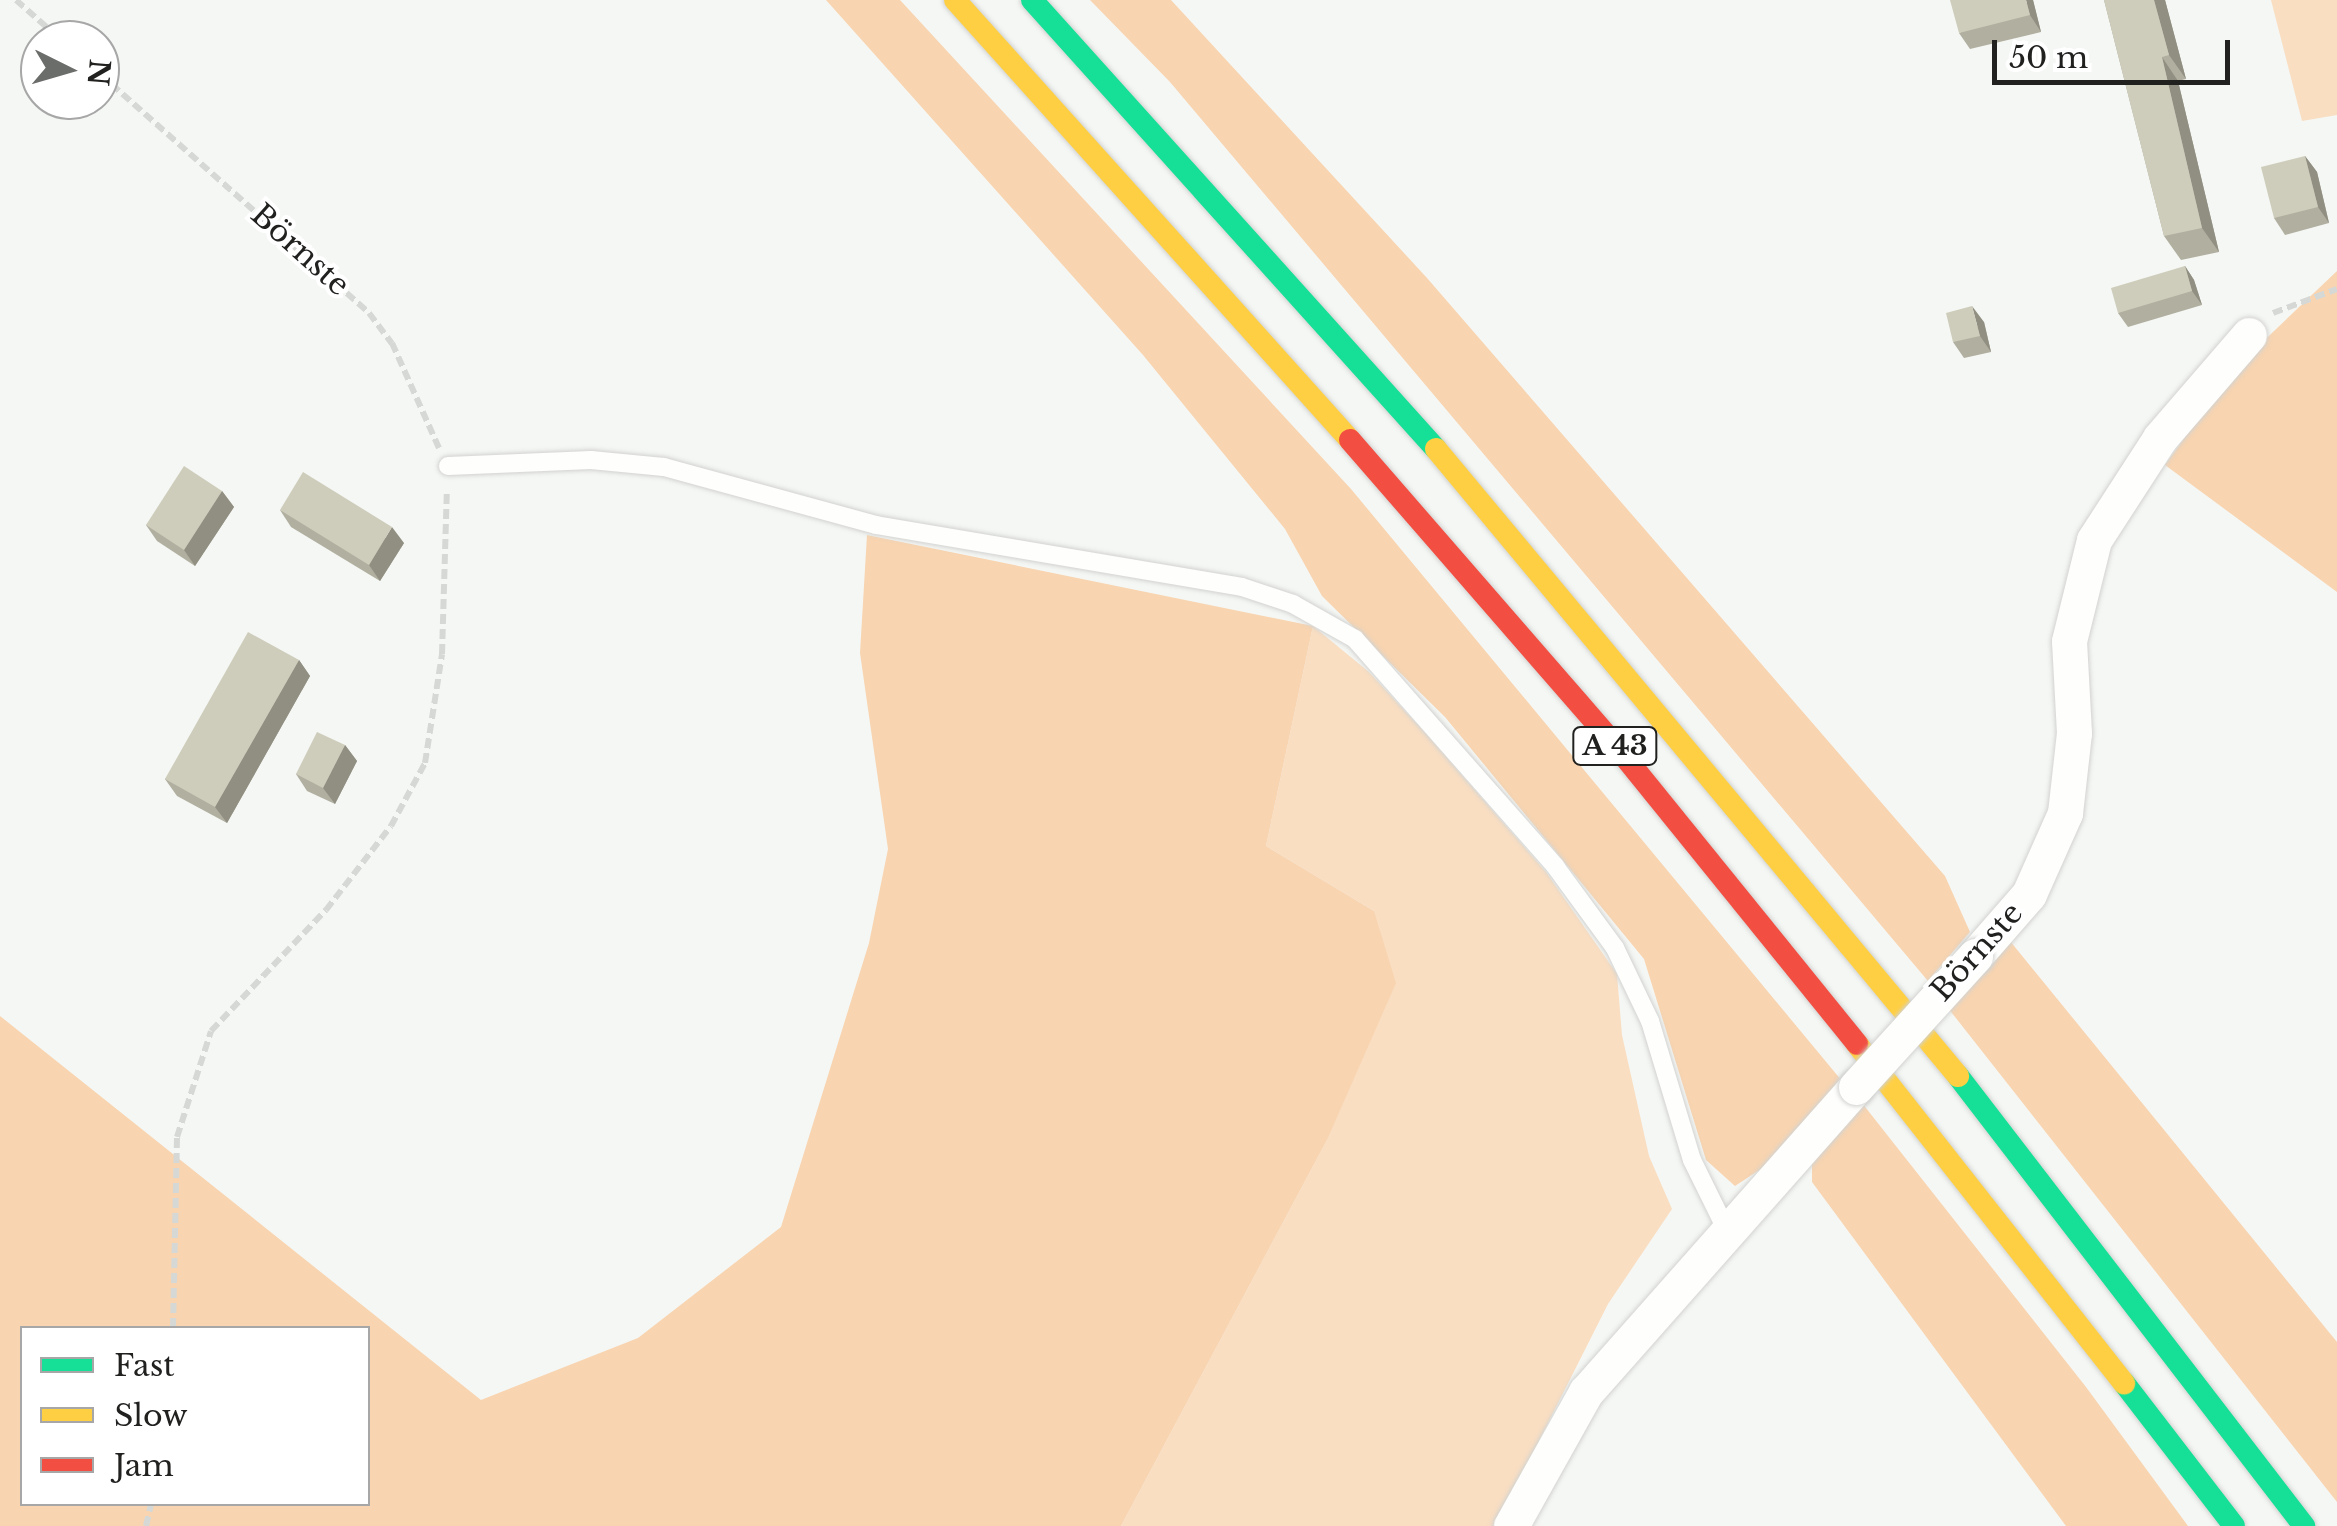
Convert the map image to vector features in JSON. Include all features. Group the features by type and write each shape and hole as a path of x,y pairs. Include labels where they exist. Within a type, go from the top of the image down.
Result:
{"highway":[{"name":"A 43","path":"955,0 1213,282 1611,740 2019,1245 2234,1526"},
{"name":"A 43","path":"1032,0 1440,453 1815,898 2043,1182 2304,1526"}],"street":[{"name":"Börnste","path":"1510,1526 1586,1392 1726,1230 2030,894 2064,813 2074,734 2068,641 2094,540 2160,438 2248,334"}],"lane":[{"path":"448,466 591,460 664,467 876,524 1242,587 1294,604 1354,639 1555,866 1615,948 1650,1021 1692,1160 1726,1230"}],"path":[{"path":"16,0 39,20"},
{"name":"Börnste","path":"120,92 369,313 392,343 448,466"},
{"path":"2248,334 2270,314 2337,289"},
{"path":"173,1326 177,1137 211,1031 326,910 391,826 426,763 442,654 448,466"}],"shaded area":[{"path":"826,0 900,0 1351,489 1842,1081 1770,1163 1735,1186 1706,1160 1644,959 1445,717 1322,596 1285,529 1143,355"},
{"path":"1090,0 1171,0 1427,278 1945,876 1970,932 1928,981 1170,82"},
{"path":"2271,0 2337,0 2337,115 2302,121"},
{"path":"2337,271 2337,592 2165,465 2233,370"},
{"path":"867,535 1313,626 1266,846 1374,911 1396,983 1327,1140 1121,1526 0,1526 0,1016 481,1400 638,1338 781,1227 869,943 888,849 860,653"},
{"path":"1313,626 1369,672 1427,735 1546,872 1617,974 1622,1035 1649,1156 1672,1209 1608,1304 1496,1526 1121,1526 1327,1140 1374,911 1266,846"},
{"path":"2010,941 2337,1342 2337,1502 1948,1008"},
{"path":"1862,1103 2086,1387 2188,1526 2066,1526 1812,1182 1812,1159"}],"building":[{"path":"1950,0 2026,0 2030,15 1959,33"},
{"path":"2104,0 2154,0 2169,55 2162,57 2202,228 2164,236"},
{"path":"2305,156 2318,207 2274,218 2261,167"},
{"path":"2185,266 2192,291 2118,313 2111,288"},
{"path":"1972,306 1980,336 1953,342 1946,313"},
{"path":"184,466 222,491 184,550 146,525"},
{"path":"303,472 392,527 369,565 280,510"},
{"path":"248,632 299,660 215,807 165,779"},
{"path":"317,732 345,745 323,788 296,774"}],"traffic: fast":[{"path":"1032,0 1436,449"},
{"path":"1958,1076 2304,1526"},
{"path":"2124,1383 2234,1526"}],"traffic: slow":[{"path":"955,0 1350,440"},
{"path":"1436,449 1958,1076"},
{"path":"1857,1044 2124,1383"}],"traffic: jam":[{"path":"1350,440 1611,740 1857,1044"}]}
